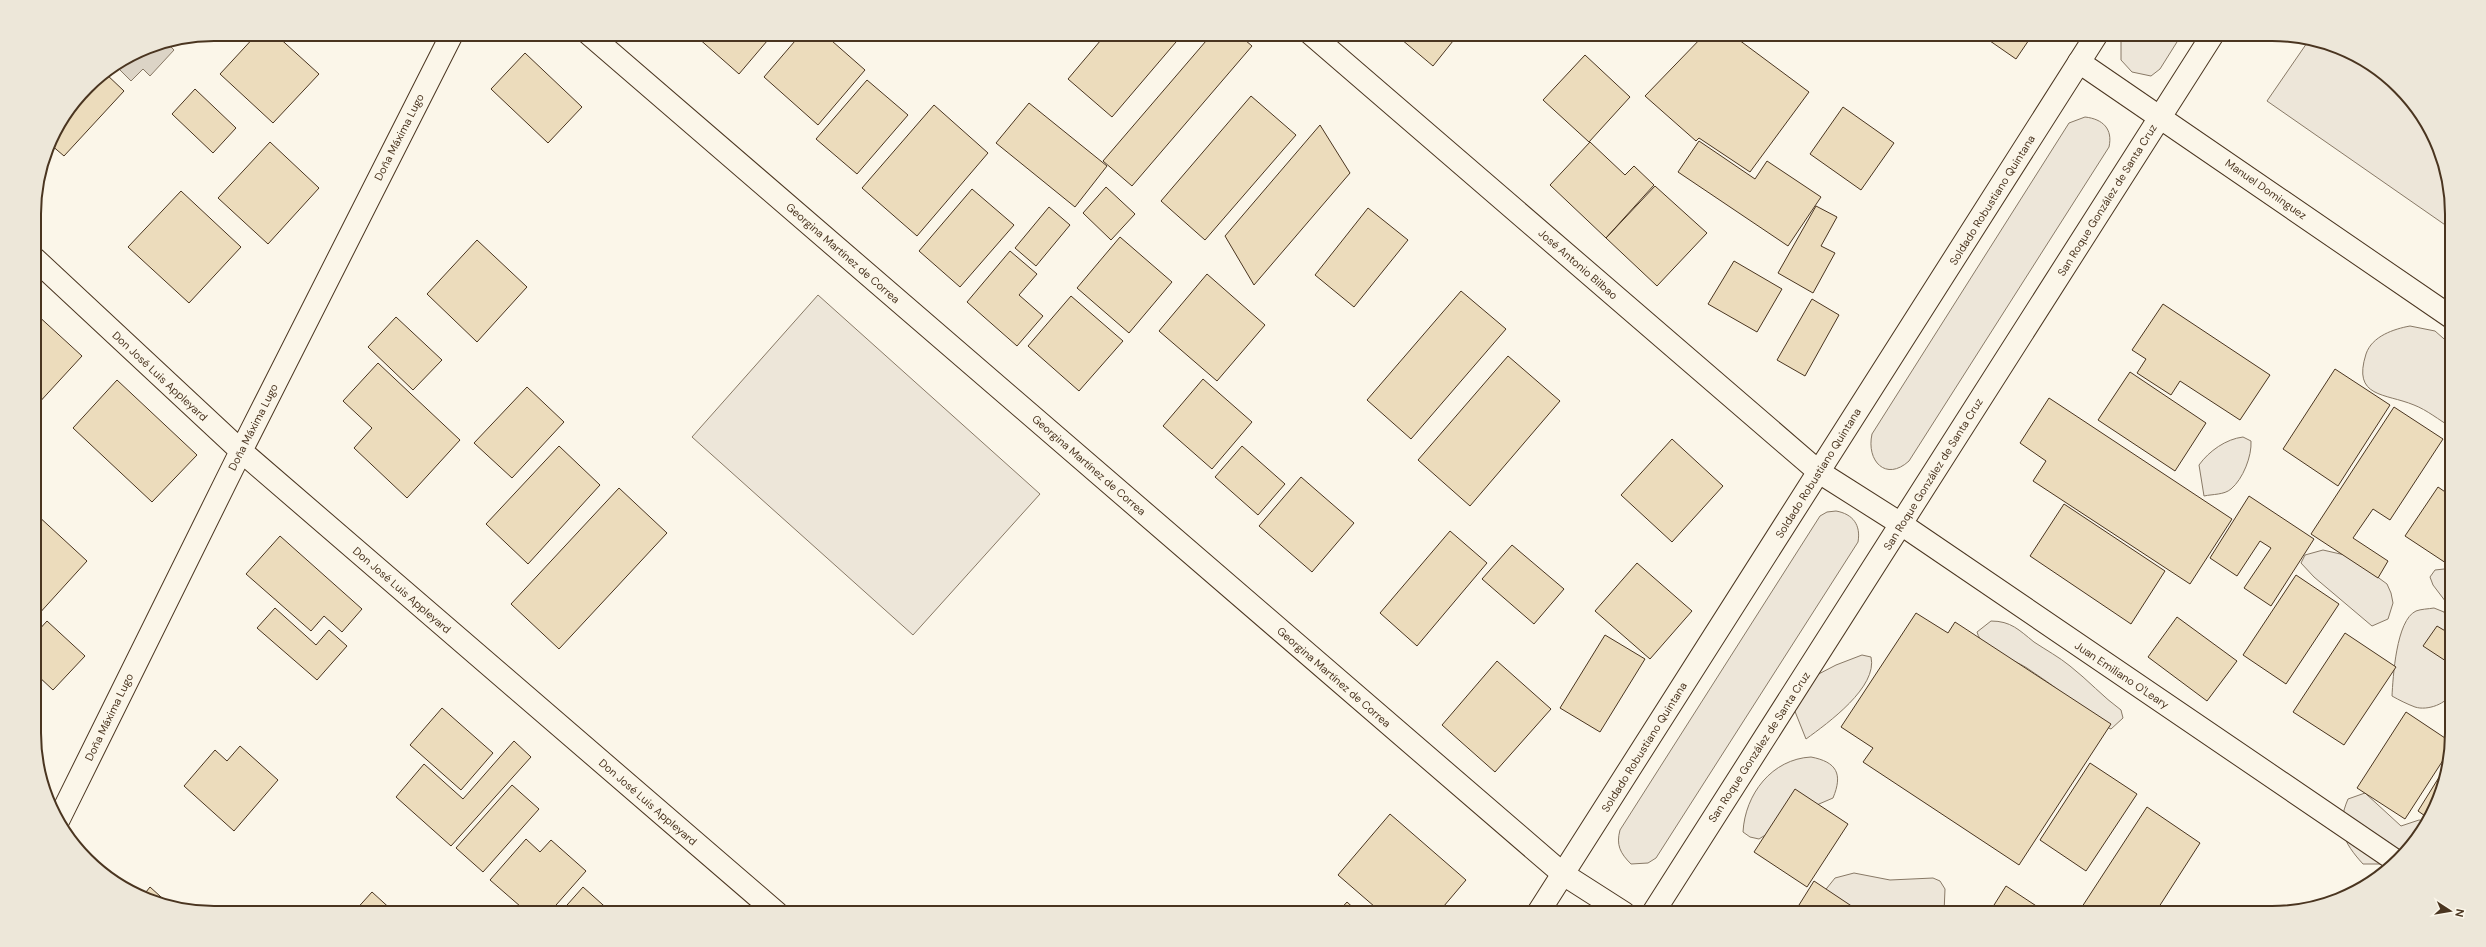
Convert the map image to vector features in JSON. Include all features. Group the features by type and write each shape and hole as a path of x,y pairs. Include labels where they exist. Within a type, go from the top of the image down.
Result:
{"street":[{"name":"Doña Máxima Lugo","path":"61,814 241,451 448,41"},
{"name":"Georgina Martínez de Correa","path":"597,41 1563,874 1613,906"},
{"name":"José Antonio Bilbao","path":"1319,41 1819,472 1848,490"},
{"name":"Soldado Robustiano Quintana","path":"1542,906 2093,41"},
{"name":"San Roque González de Santa Cruz","path":"1657,906 2208,41"},
{"name":"Manuel Dominguez","path":"2080,62 2445,313"},
{"name":"Don José Luis Appleyard","path":"41,265 241,451 769,906"},
{"name":"Juan Emiliano O'Leary","path":"1848,490 1901,524 2391,858"}],"shaded area":[{"path":"2178,41 2160,69 2151,76 2132,72 2121,60 2121,42"},
{"path":"2306,44 2338,54 2368,70 2386,84 2402,100 2416,118 2427,137 2436,158 2442,180 2445,203 2445,225 2267,101"},
{"path":"171,47 174,50 150,76 143,69 131,81 119,69 137,59 158,50"},
{"path":"2085,117 2097,120 2105,126 2109,135 2109,147 1909,461 1901,467 1893,469 1886,469 1880,466 1872,453 1872,434 2069,123"},
{"path":"818,295 1040,494 913,635 692,437"},
{"path":"2410,326 2435,331 2445,340 2445,423 2419,407 2374,392 2367,386 2364,379 2363,368 2369,348 2378,338 2397,329"},
{"path":"2243,437 2251,441 2251,447 2243,473 2235,485 2228,491 2204,496 2199,465 2218,446 2230,440"},
{"path":"1827,512 1842,512 1854,521 1858,530 1858,542 1656,858 1648,863 1631,864 1624,856 1620,848 1618,840 1620,830 1820,516"},
{"path":"2323,550 2349,556 2387,584 2393,603 2388,619 2372,626 2314,577 2301,563 2305,555"},
{"path":"2445,569 2445,601 2433,585 2430,577 2435,570"},
{"path":"2434,608 2444,612 2445,614 2445,701 2425,708 2409,705 2392,696 2393,676 2400,637 2409,616 2422,609"},
{"path":"1991,621 2009,624 2066,663 2121,710 2123,718 2111,729 2104,726 2090,717 2054,686 2020,664 1991,650 1980,639 1977,632"},
{"path":"1862,655 1871,657 1871,668 1867,680 1859,692 1838,714 1806,739 1794,709 1811,678 1836,665"},
{"path":"1811,757 1827,762 1836,770 1837,782 1833,798 1805,810 1759,839 1750,837 1743,832 1749,805 1755,792 1763,781 1784,764 1797,759"},
{"path":"2365,793 2401,826 2422,820 2402,847 2385,864 2363,864 2346,841 2342,826 2344,809 2348,799"},
{"path":"1854,873 1890,880 1933,878 1940,881 1945,889 1944,906 1832,906 1823,893 1835,878"}],"building":[{"path":"251,41 283,41 319,74 273,123 220,74"},
{"path":"702,41 767,41 739,74"},
{"path":"795,41 832,41 865,70 818,125 764,77"},
{"path":"1100,41 1176,42 1112,117 1068,79"},
{"path":"1206,41 1246,41 1252,46 1132,186 1103,161"},
{"path":"1403,41 1453,41 1433,66"},
{"path":"1698,41 1740,41 1809,92 1750,172 1699,138 1696,141 1645,96"},
{"path":"1990,41 2028,41 2016,59"},
{"path":"525,53 582,107 548,143 491,89"},
{"path":"1585,55 1630,97 1589,142 1543,100"},
{"path":"109,77 124,91 64,156 54,148 64,127 84,100"},
{"path":"867,80 908,115 857,174 816,139"},
{"path":"195,89 236,128 213,153 172,114"},
{"path":"1251,96 1296,135 1205,240 1161,201"},
{"path":"1029,103 1107,166 1075,207 996,143"},
{"path":"934,105 988,153 917,236 862,188"},
{"path":"1843,107 1894,143 1861,190 1810,154"},
{"path":"1320,125 1350,173 1254,285 1225,236"},
{"path":"1699,141 1755,179 1767,161 1821,197 1788,246 1678,172"},
{"path":"270,142 319,188 268,244 218,198"},
{"path":"1590,142 1625,175 1634,166 1654,185 1606,238 1550,185"},
{"path":"1655,186 1707,233 1657,286 1606,238"},
{"path":"1106,187 1135,214 1111,240 1083,213"},
{"path":"972,189 1014,225 960,287 919,251"},
{"path":"181,191 241,247 189,303 128,247"},
{"path":"1816,206 1837,217 1821,246 1835,253 1813,293 1778,273"},
{"path":"1049,207 1070,225 1036,266 1015,248"},
{"path":"1368,208 1408,240 1354,307 1315,275"},
{"path":"1120,237 1172,282 1129,333 1077,288"},
{"path":"477,240 527,287 477,342 427,294"},
{"path":"1010,251 1037,274 1019,295 1043,316 1017,346 967,302"},
{"path":"1734,261 1782,289 1757,332 1708,304"},
{"path":"1207,274 1265,325 1217,381 1159,331"},
{"path":"1461,291 1506,329 1411,439 1367,400"},
{"path":"1071,296 1123,341 1079,391 1028,346"},
{"path":"1812,299 1839,315 1805,376 1777,360"},
{"path":"2163,304 2270,375 2240,420 2180,381 2171,395 2137,373 2146,359 2132,350"},
{"path":"396,317 442,360 413,390 368,347"},
{"path":"41,318 82,356 41,401"},
{"path":"1508,356 1560,401 1470,506 1418,460"},
{"path":"378,363 460,440 407,498 354,448 372,428 343,401"},
{"path":"2335,369 2390,405 2338,486 2283,449"},
{"path":"2130,372 2206,423 2175,471 2098,420"},
{"path":"1203,379 1252,422 1212,469 1163,426"},
{"path":"117,380 197,455 152,502 73,428"},
{"path":"527,387 564,422 512,478 474,443"},
{"path":"2049,398 2232,519 2190,584 2033,481 2046,461 2020,443"},
{"path":"2394,407 2443,439 2390,520 2373,509 2353,538 2388,561 2378,578 2311,534"},
{"path":"1672,439 1723,486 1672,542 1621,495"},
{"path":"559,446 600,485 528,564 486,524"},
{"path":"1242,446 1285,484 1258,515 1215,477"},
{"path":"1301,477 1354,523 1312,572 1259,526"},
{"path":"2438,487 2445,492 2445,562 2405,536"},
{"path":"619,488 667,533 559,649 511,604"},
{"path":"2249,496 2314,539 2271,606 2244,588 2271,548 2260,541 2237,576 2210,558"},
{"path":"2064,504 2165,571 2131,624 2030,556"},
{"path":"41,519 87,561 41,612"},
{"path":"1450,531 1487,563 1417,646 1380,613"},
{"path":"280,536 362,609 342,632 324,616 311,631 246,574"},
{"path":"1512,545 1564,589 1534,624 1482,579"},
{"path":"1637,563 1692,611 1650,659 1595,611"},
{"path":"2296,575 2339,604 2286,684 2243,655"},
{"path":"275,608 316,645 329,630 347,646 317,680 257,628"},
{"path":"1916,613 1948,633 1955,622 2111,724 2019,865 1863,762 1873,748 1841,727"},
{"path":"2177,617 2237,661 2207,701 2148,657"},
{"path":"47,621 85,656 53,690 41,679 41,628"},
{"path":"2437,626 2445,631 2445,660 2423,646"},
{"path":"2345,633 2396,667 2344,745 2293,712"},
{"path":"1605,635 1645,659 1600,732 1560,708"},
{"path":"1497,661 1551,709 1495,772 1442,725"},
{"path":"442,708 493,753 461,790 410,745"},
{"path":"2406,712 2445,738 2443,760 2405,819 2357,788"},
{"path":"514,741 531,757 451,846 396,797 424,764 463,799"},
{"path":"240,746 278,780 234,831 184,786 215,750 227,761"},
{"path":"2090,763 2137,794 2086,871 2040,840"},
{"path":"2439,777 2436,789 2424,815 2418,811"},
{"path":"512,785 539,809 483,872 456,848"},
{"path":"1795,789 1848,824 1807,887 1754,852"},
{"path":"2147,807 2200,843 2160,906 2083,906"},
{"path":"1390,814 1466,880 1444,906 1374,906 1338,875"},
{"path":"526,839 540,852 551,840 586,871 555,906 520,906 490,880"},
{"path":"1814,881 1852,906 1798,906"},
{"path":"2006,886 2036,906 1993,906"},
{"path":"150,887 162,898 158,897 146,892"},
{"path":"583,887 604,906 566,906"},
{"path":"372,892 387,906 359,906"},
{"path":"1347,902 1351,906 1343,906"}]}
